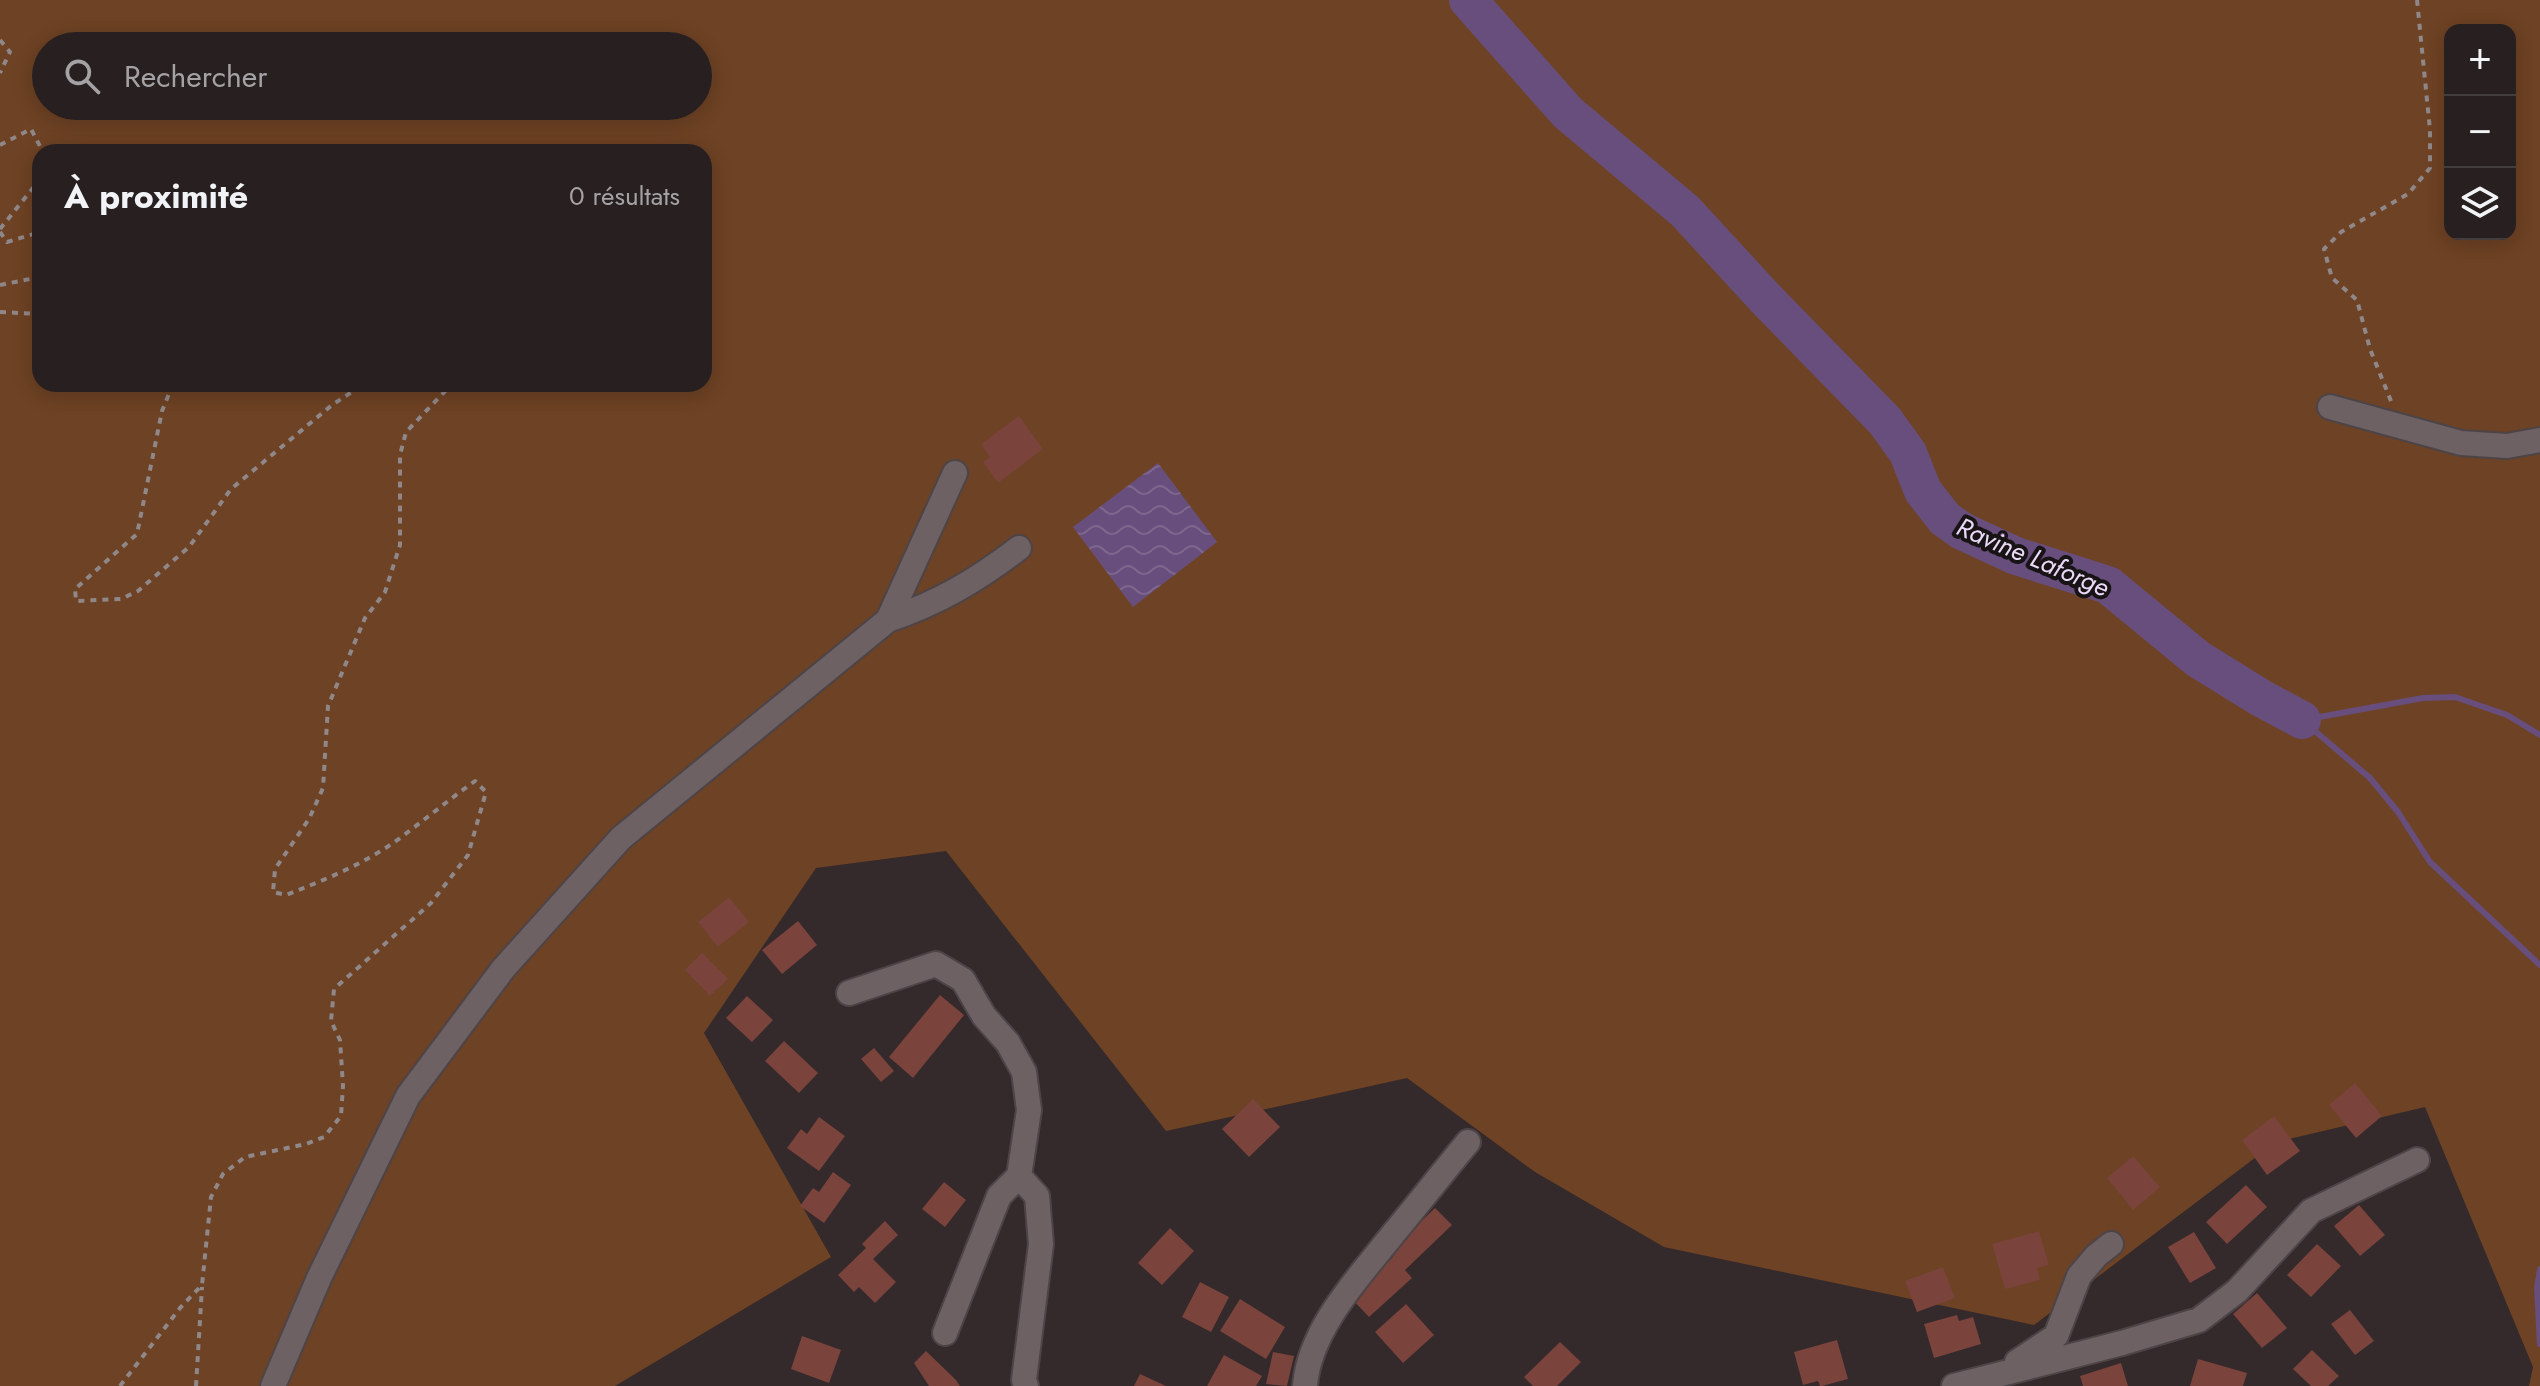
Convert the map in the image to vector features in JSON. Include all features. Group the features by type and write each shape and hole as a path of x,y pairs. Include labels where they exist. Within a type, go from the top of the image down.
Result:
{"street":[{"path":"2330,407 2461,443 2507,446 2540,440"},
{"path":"888,620 955,473"},
{"path":"273,1386 319,1278 408,1096 503,969 621,838 888,620 928,606 982,576 1019,548"},
{"path":"849,993 936,964 963,980 984,1016 1008,1043 1024,1072 1029,1110 1019,1176 999,1196 945,1333"},
{"path":"1305,1386 1305,1375 1319,1339 1340,1301 1468,1142"},
{"path":"1954,1386 2199,1320 2237,1291 2311,1211 2417,1160"},
{"path":"1019,1176 1037,1196 1041,1244 1024,1380 1026,1386"},
{"path":"1999,1374 2056,1336 2079,1276 2111,1244"}],"path":[{"path":"2414,431 2393,407 2370,349 2357,300 2332,278 2324,249 2341,232 2408,194 2430,168 2430,130 2417,0"},
{"path":"0,40 10,52 0,73"},
{"path":"0,145 31,129 39,144"},
{"path":"32,189 0,231 7,242 32,234"},
{"path":"0,285 32,279"},
{"path":"0,312 32,314"},
{"path":"170,392 162,411 137,534 75,589 76,601 121,599 138,591 189,547 231,489 352,392"},
{"path":"196,1386 211,1197 223,1174 245,1157 324,1137 341,1116 340,1040 331,1021 334,989 431,903 468,855 486,792 475,781 405,835 369,858 286,895 273,892 275,869 309,819 323,788 328,706 365,618 385,592 400,545 400,455 406,432 444,392"},
{"path":"120,1386 180,1308 202,1285"}],"shaded area":[{"path":"0,0 2540,0 2540,1386 2529,1386 2533,1367 2425,1107 2276,1142 2034,1325 1664,1247 1535,1172 1407,1078 1166,1131 946,851 816,868 704,1033 831,1257 615,1386 0,1386"}],"water":[{"path":"1158,463 1217,542 1133,607 1073,527"}],"building":[{"path":"1019,416 1043,449 998,483 983,462 990,457 981,444"},
{"path":"729,897 749,922 718,947 698,922"},
{"path":"798,921 817,945 782,974 762,950"},
{"path":"702,953 728,979 710,996 685,970"},
{"path":"940,995 964,1015 913,1078 889,1057"},
{"path":"747,996 773,1020 752,1042 726,1018"},
{"path":"784,1041 818,1073 799,1093 765,1061"},
{"path":"874,1048 894,1071 881,1082 861,1059"},
{"path":"2355,1083 2382,1116 2356,1138 2329,1105"},
{"path":"1253,1099 1280,1127 1249,1157 1222,1129"},
{"path":"2274,1116 2300,1151 2267,1175 2242,1140"},
{"path":"819,1117 845,1136 819,1171 787,1148 801,1129 807,1134"},
{"path":"2133,1156 2160,1187 2133,1210 2107,1178"},
{"path":"833,1172 851,1185 824,1223 800,1206 813,1188 819,1192"},
{"path":"944,1182 966,1200 945,1227 922,1209"},
{"path":"2246,1185 2267,1207 2227,1244 2206,1222"},
{"path":"2359,1205 2385,1235 2360,1256 2334,1226"},
{"path":"1435,1208 1452,1225 1405,1270 1412,1278 1369,1317 1350,1297 1393,1257 1389,1253"},
{"path":"885,1221 898,1235 873,1259 896,1282 875,1303 859,1287 854,1292 838,1275 866,1248 862,1244"},
{"path":"1170,1228 1194,1251 1162,1285 1138,1263"},
{"path":"2039,1231 2049,1265 2037,1268 2040,1280 2005,1289 1992,1244"},
{"path":"2194,1232 2216,1268 2190,1283 2168,1247"},
{"path":"2317,1244 2341,1266 2311,1297 2287,1275"},
{"path":"1943,1267 1955,1298 1917,1312 1905,1281"},
{"path":"1200,1282 1229,1297 1211,1332 1182,1317"},
{"path":"2257,1293 2287,1328 2262,1348 2233,1314"},
{"path":"1240,1299 1285,1327 1266,1359 1220,1331"},
{"path":"1406,1304 1434,1335 1403,1363 1375,1332"},
{"path":"2350,1310 2374,1341 2355,1355 2331,1324"},
{"path":"1957,1315 1959,1321 1973,1317 1981,1344 1934,1358 1924,1324"},
{"path":"802,1336 841,1350 829,1383 791,1369"},
{"path":"1837,1340 1848,1379 1822,1386 1818,1381 1803,1385 1794,1352"},
{"path":"1560,1342 1581,1362 1557,1386 1533,1386 1524,1377"},
{"path":"2312,1350 2339,1376 2328,1386 2311,1386 2293,1369"},
{"path":"926,1351 960,1386 929,1386 914,1363"},
{"path":"1273,1352 1294,1356 1287,1386 1266,1384"},
{"path":"1224,1355 1262,1376 1256,1386 1207,1386"},
{"path":"2198,1359 2247,1373 2243,1386 2190,1386"},
{"path":"2121,1363 2128,1386 2083,1386 2080,1376"},
{"path":"1140,1374 1166,1386 1134,1386"}],"waterway":[{"name":"Ravine Laforge","path":"1468,0 1568,113 1685,211 1885,421 1908,453 1923,491 1945,519 1962,531 2016,556 2108,585 2198,659 2302,720"},
{"path":"2303,720 2423,698 2455,697 2507,715 2540,735"},
{"name":"Ravine Laforge","path":"2302,720 2370,778 2398,812 2430,862 2540,965"},
{"name":"Ravine Laforge","path":"2540,1269 2537,1288 2540,1344"}]}
